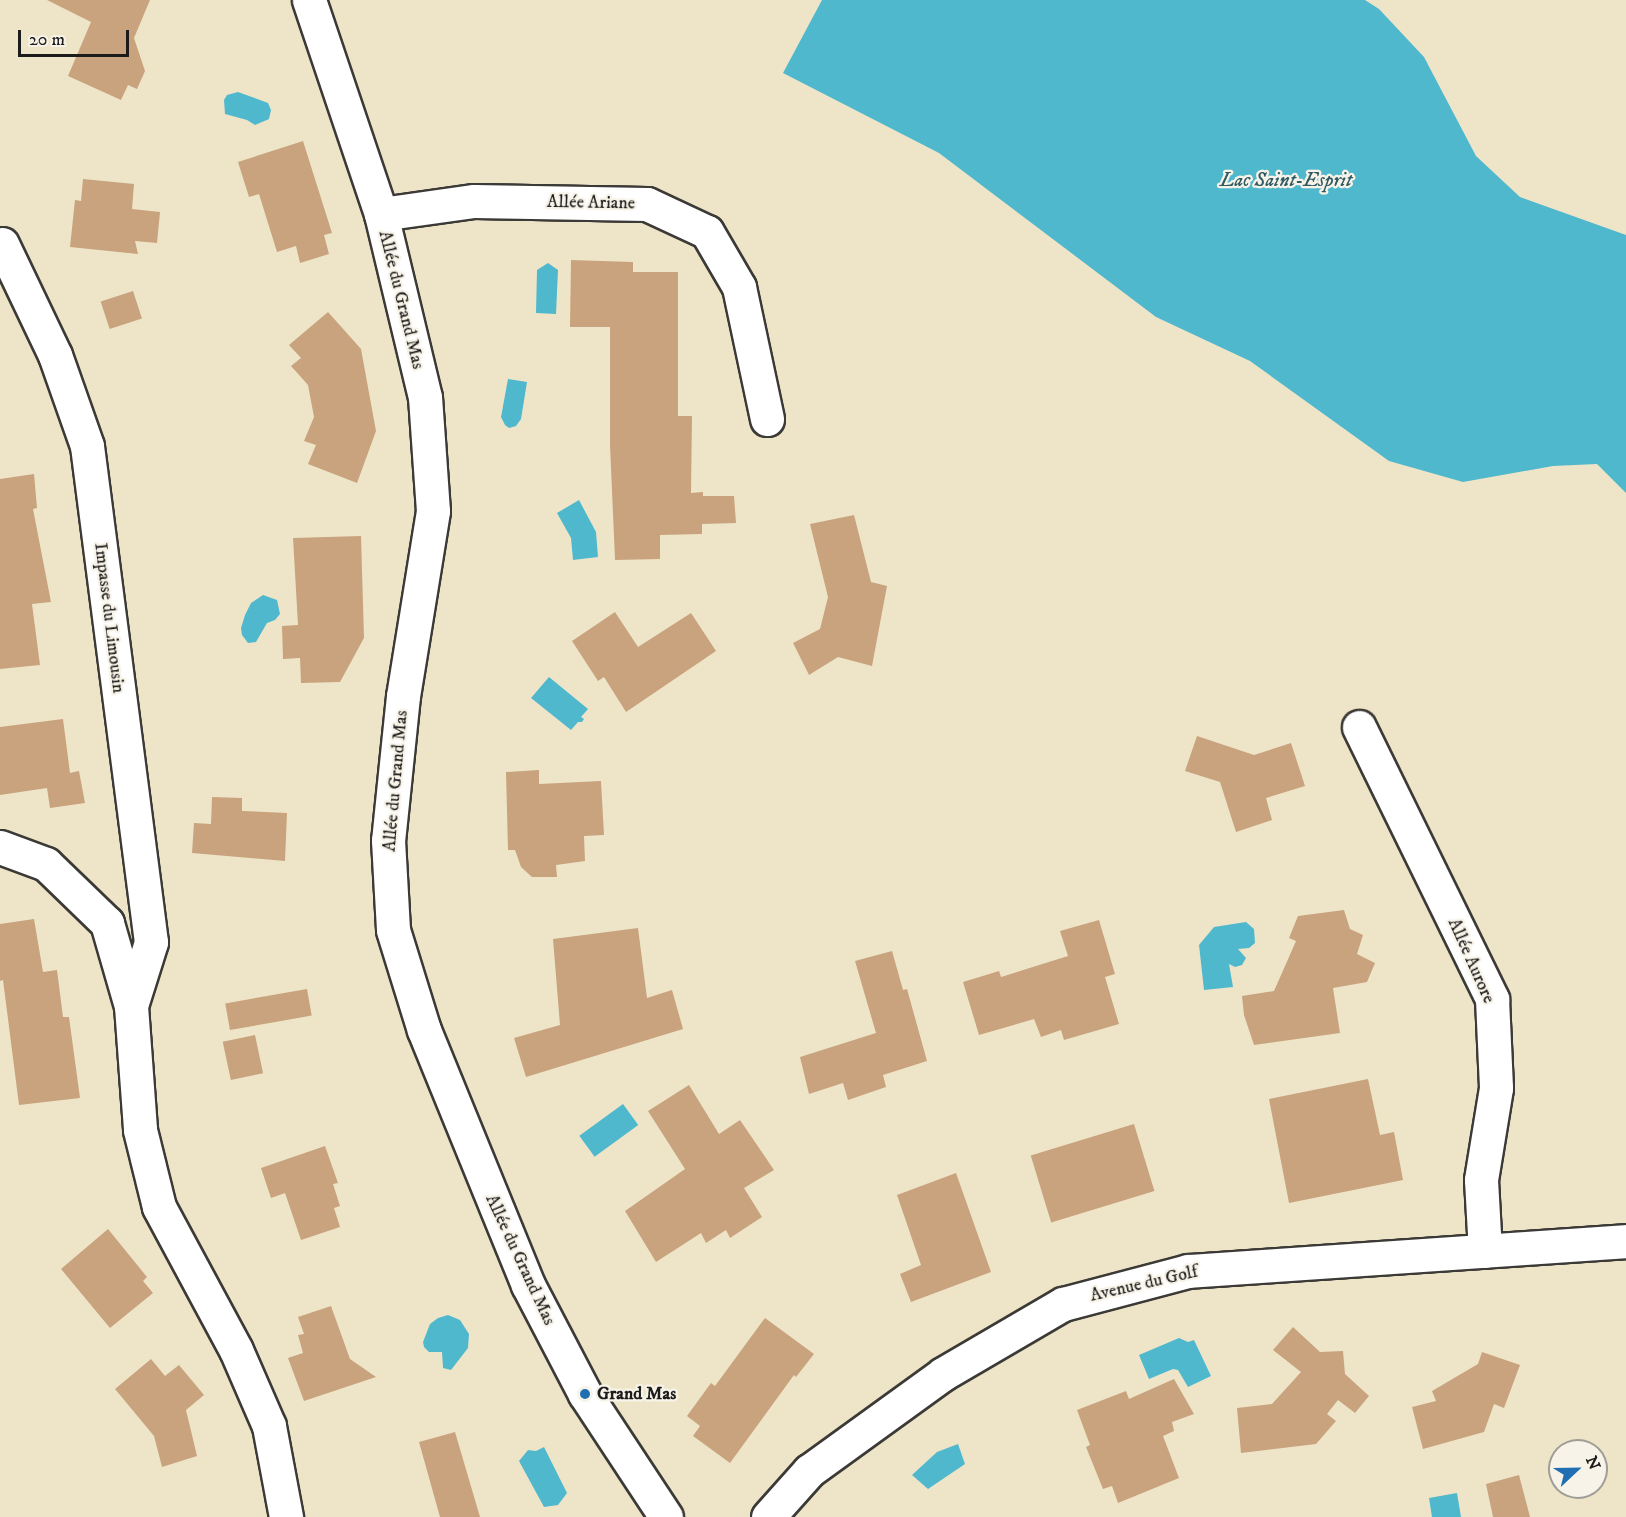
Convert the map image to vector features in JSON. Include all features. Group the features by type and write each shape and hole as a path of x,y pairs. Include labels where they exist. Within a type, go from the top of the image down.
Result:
{"street":[{"name":"Allée du Grand Mas","path":"309,0 381,214 425,397 433,511 403,696 388,840 393,930 424,1030 528,1285 585,1394 666,1517"},
{"name":"Allée Ariane","path":"381,214 474,201 647,204 707,232 739,287 767,419"},
{"name":"Impasse du Limousin","path":"2,244 55,355 87,446 151,942 131,1006"},
{"name":"Allée Aurore","path":"1359,727 1492,999 1496,1088 1481,1180 1485,1251"},
{"path":"0,847 46,864 107,923 131,1006 140,1130 159,1207 236,1350 269,1426 286,1517"},
{"name":"Avenue du Golf","path":"768,1517 809,1471 943,1374 1063,1304 1188,1271 1626,1241"}],"water":[{"name":"Lac Saint-Esprit","path":"822,0 1365,0 1379,9 1424,57 1476,156 1520,197 1626,235 1626,493 1597,464 1553,466 1463,482 1389,461 1250,361 1156,317 939,153 783,73"},
{"path":"238,92 268,103 271,110 269,119 255,125 247,120 225,114 224,100 227,95"},
{"path":"548,263 558,270 556,314 536,313 537,270"},
{"path":"508,379 527,382 521,419 516,426 509,428 501,417"},
{"path":"579,500 596,532 598,557 573,560 571,538 557,513"},
{"path":"263,595 277,600 280,614 275,620 267,623 256,642 248,643 242,635 241,628 245,615 251,603"},
{"path":"549,677 588,709 581,717 584,719 582,722 578,722 571,730 531,698"},
{"path":"1246,922 1254,929 1255,943 1249,948 1238,949 1246,958 1242,965 1235,967 1229,964 1233,987 1204,990 1199,945 1214,927"},
{"path":"623,1104 638,1125 595,1157 579,1136"},
{"path":"448,1315 460,1320 469,1334 468,1348 451,1370 443,1368 442,1352 429,1352 423,1342 430,1324"},
{"path":"1179,1338 1188,1342 1194,1340 1211,1376 1188,1387 1178,1370 1173,1369 1149,1379 1139,1355"},
{"path":"958,1444 965,1464 928,1489 912,1475 937,1452"},
{"path":"544,1447 567,1493 558,1505 544,1507 519,1461 528,1450 536,1451"},
{"path":"1457,1493 1461,1517 1432,1517 1429,1498"}],"building":[{"path":"47,0 150,0 134,38 145,71 137,89 128,85 121,100 68,76 91,22"},
{"path":"303,141 332,233 324,235 329,254 300,263 296,246 277,252 259,194 249,197 238,162"},
{"path":"83,179 134,184 132,209 160,212 157,243 135,241 138,254 70,247 75,200 81,201"},
{"path":"571,260 633,262 633,272 678,272 678,416 692,416 691,493 703,492 703,496 734,496 736,523 702,524 702,534 660,535 660,559 615,560 610,445 610,327 570,327"},
{"path":"133,291 142,319 110,329 101,302"},
{"path":"328,312 361,349 376,431 357,483 308,464 316,445 304,441 314,417 308,385 291,366 301,358 289,345"},
{"path":"34,474 37,508 33,509 51,602 32,604 40,665 0,669 0,479"},
{"path":"854,515 871,582 887,586 872,666 838,657 809,675 793,643 820,629 828,597 810,524"},
{"path":"361,536 364,638 340,682 301,683 300,658 283,659 282,626 298,625 293,538"},
{"path":"615,612 638,647 691,613 716,651 626,712 604,677 598,681 572,641"},
{"path":"63,719 70,773 79,771 85,803 50,808 47,788 0,795 0,727"},
{"path":"1197,736 1254,755 1291,743 1305,786 1266,798 1272,820 1236,832 1220,782 1185,771"},
{"path":"539,770 539,784 601,781 604,835 584,836 585,861 556,865 557,877 532,877 521,867 515,850 508,850 506,772"},
{"path":"212,797 242,798 242,811 287,813 285,861 192,853 194,823 211,824"},
{"path":"1344,910 1350,929 1363,935 1357,954 1375,963 1367,982 1333,988 1340,1033 1254,1045 1244,1015 1242,996 1274,991 1296,941 1289,938 1298,916"},
{"path":"34,919 43,972 57,970 63,1017 69,1017 80,1098 19,1105 3,980 0,981 0,924"},
{"path":"1099,920 1115,974 1105,977 1119,1024 1064,1040 1061,1030 1041,1037 1034,1019 979,1035 963,982 999,971 1001,977 1068,956 1060,931"},
{"path":"638,928 647,998 672,990 683,1029 526,1077 514,1038 560,1025 553,939"},
{"path":"892,951 903,990 907,989 927,1061 883,1075 886,1087 848,1100 843,1083 809,1094 800,1057 876,1033 855,961"},
{"path":"307,989 312,1016 230,1030 225,1003"},
{"path":"255,1035 263,1073 231,1080 223,1042"},
{"path":"1368,1079 1380,1135 1394,1132 1403,1180 1289,1203 1269,1099"},
{"path":"689,1085 719,1134 740,1120 774,1170 744,1188 762,1217 730,1238 726,1230 706,1243 701,1233 656,1262 625,1211 685,1169 648,1111"},
{"path":"1134,1124 1154,1191 1051,1223 1031,1156"},
{"path":"325,1146 338,1183 333,1184 340,1206 334,1208 340,1227 301,1240 285,1193 271,1198 261,1168"},
{"path":"956,1173 991,1272 911,1302 900,1274 921,1265 897,1195"},
{"path":"108,1229 147,1277 143,1281 153,1293 110,1328 61,1269"},
{"path":"331,1306 350,1359 376,1377 304,1401 288,1358 303,1353 298,1335 304,1334 298,1317"},
{"path":"765,1318 814,1354 796,1377 794,1375 730,1463 693,1436 700,1426 687,1416 711,1383 715,1386"},
{"path":"1293,1327 1320,1352 1343,1351 1345,1374 1369,1396 1355,1413 1338,1400 1327,1414 1336,1421 1316,1444 1241,1453 1237,1408 1272,1404 1301,1372 1273,1350"},
{"path":"1482,1352 1520,1365 1504,1408 1494,1404 1484,1432 1423,1449 1412,1407 1436,1401 1432,1391 1478,1364"},
{"path":"151,1359 165,1376 179,1365 204,1395 186,1410 197,1456 162,1467 154,1436 115,1389"},
{"path":"1174,1379 1194,1414 1172,1422 1174,1431 1163,1436 1179,1478 1118,1503 1112,1486 1103,1489 1086,1447 1090,1445 1077,1410 1126,1391 1129,1399"},
{"path":"455,1432 480,1517 440,1517 419,1442"},
{"path":"1519,1475 1530,1517 1493,1517 1486,1484"}],"place":[{"name":"Grand Mas","path":"585,1394"}]}
